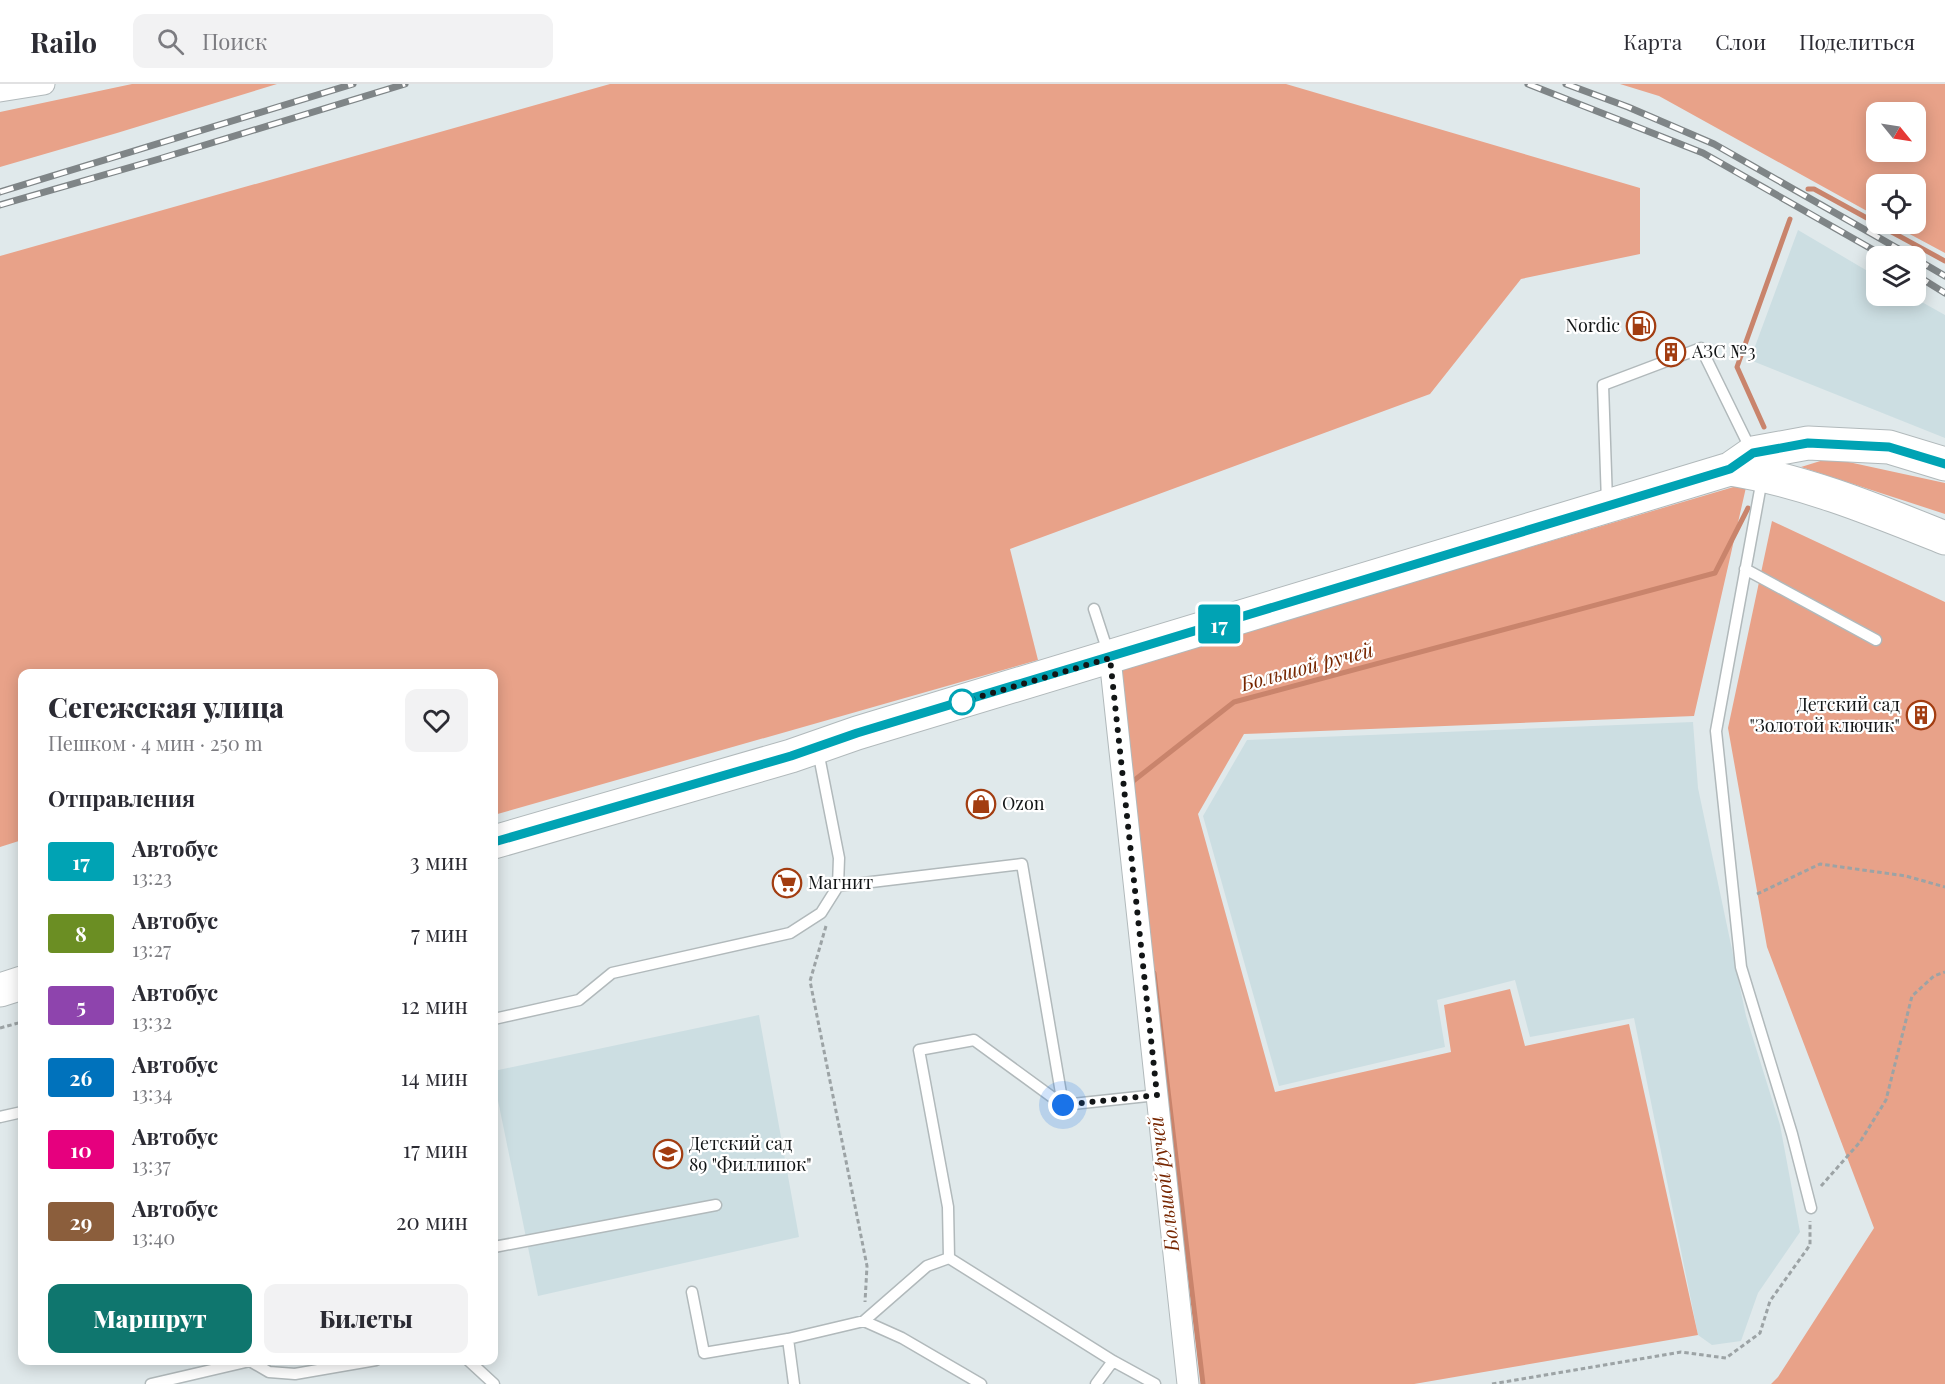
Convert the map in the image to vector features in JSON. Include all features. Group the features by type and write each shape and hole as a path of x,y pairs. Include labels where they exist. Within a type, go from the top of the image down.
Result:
{"main road":[{"path":"498,841 818,748 857,733 1110,658 1808,443 1889,447 1945,464"},
{"path":"1755,461 1945,538"},
{"path":"0,990 18,984"}],"street":[{"path":"0,91 44,84"},
{"path":"1110,658 1188,1384"}],"lane":[{"path":"1607,505 1603,385 1701,348 1755,461 1746,569 1716,731 1741,967 1792,1134 1810,1208"},
{"path":"1746,569 1876,640"},
{"path":"1094,609 1110,658"},
{"path":"498,1018 579,1000 612,974 790,933 821,913 838,886 839,858 818,748"},
{"path":"838,886 1022,864 1063,1105"},
{"path":"949,1258 948,1207 919,1050 974,1040 1063,1105 1157,1095"},
{"path":"0,1117 18,1113"},
{"path":"498,1246 716,1205"},
{"path":"692,1292 704,1353 788,1339 864,1321 927,1266 949,1258"},
{"path":"949,1258 1149,1383"},
{"path":"864,1321 902,1338 981,1384"},
{"path":"788,1339 794,1384"},
{"path":"1096,1384 1113,1361"},
{"path":"151,1384 215,1365"},
{"path":"257,1365 269,1372 295,1374 347,1365"},
{"path":"473,1365 494,1384"}],"path":[{"path":"1757,894 1820,864 1906,876 1945,887"},
{"path":"838,886 810,981 867,1266 864,1321"},
{"path":"1492,1384 1681,1352 1725,1358 1760,1333 1770,1301 1810,1245 1810,1208 1822,1184 1860,1142 1886,1100 1912,996 1934,976 1945,972"},
{"path":"0,1028 18,1023"}],"shaded area":[{"path":"132,84 277,84 0,167 0,112"},
{"path":"610,84 1286,84 1640,188 1640,254 1521,279 1430,394 1010,549 1038,660 498,814 498,669 18,669 18,841 0,847 0,256"},
{"path":"1620,84 1945,84 1945,253 1910,234 1926,234 1926,174 1866,174 1866,210 1659,96"},
{"path":"1798,230 1866,270 1866,306 1926,304 1945,315 1945,438 1750,360"},
{"path":"1830,458 1945,483 1945,514 1801,467"},
{"path":"1747,483 1694,716 1244,734 1198,814 1275,1092 1451,1052 1444,1005 1510,989 1525,1046 1629,1024 1698,1335 1414,1384 1203,1384 1119,669"},
{"path":"1772,521 1945,602 1945,1384 1771,1384 1778,1377 1874,1228 1767,947 1728,728"},
{"path":"1693,722 1698,788 1746,1016 1780,1125 1800,1232 1758,1293 1741,1341 1712,1345 1698,1335 1634,1018 1530,1037 1515,980 1437,1000 1445,1047 1279,1086 1203,816 1247,740"},
{"path":"759,1015 799,1237 538,1296 498,1101 498,1070"}],"waterway":[{"name":"Большой ручей","path":"1808,189 1814,189 1866,218"},
{"name":"Большой ручей","path":"1764,427 1737,367 1790,219"},
{"name":"Большой ручей","path":"1895,234 1945,261"},
{"name":"Большой ручей","path":"1132,785 1132,782 1234,702 1715,573 1748,508"},
{"name":"Большой ручей","path":"1154,973 1203,1384"}],"railway":[{"path":"0,192 353,84"},
{"path":"0,205 405,84"},
{"path":"1528,84 1703,153 1866,246"},
{"path":"1566,84 1628,107 1714,144 1893,246"},
{"path":"1926,265 1945,276"},
{"path":"1926,281 1945,293"}],"bus line":[{"name":"17","path":"498,841 818,748 857,733 1730,469 1753,453 1808,443 1889,447 1945,464"}],"place":[{"name":"Nordic","path":"1641,326"},
{"name":"АЗС №3","path":"1671,352"},
{"name":"Детский сад \"Золотой ключик\"","path":"1921,715"},
{"name":"Ozon","path":"981,804"},
{"name":"Магнит","path":"787,883"},
{"name":"Детский сад 89 \"Филлипок\"","path":"668,1154"}],"route":[{"path":"962,702 1110,658 1157,1095 1063,1105"}]}
